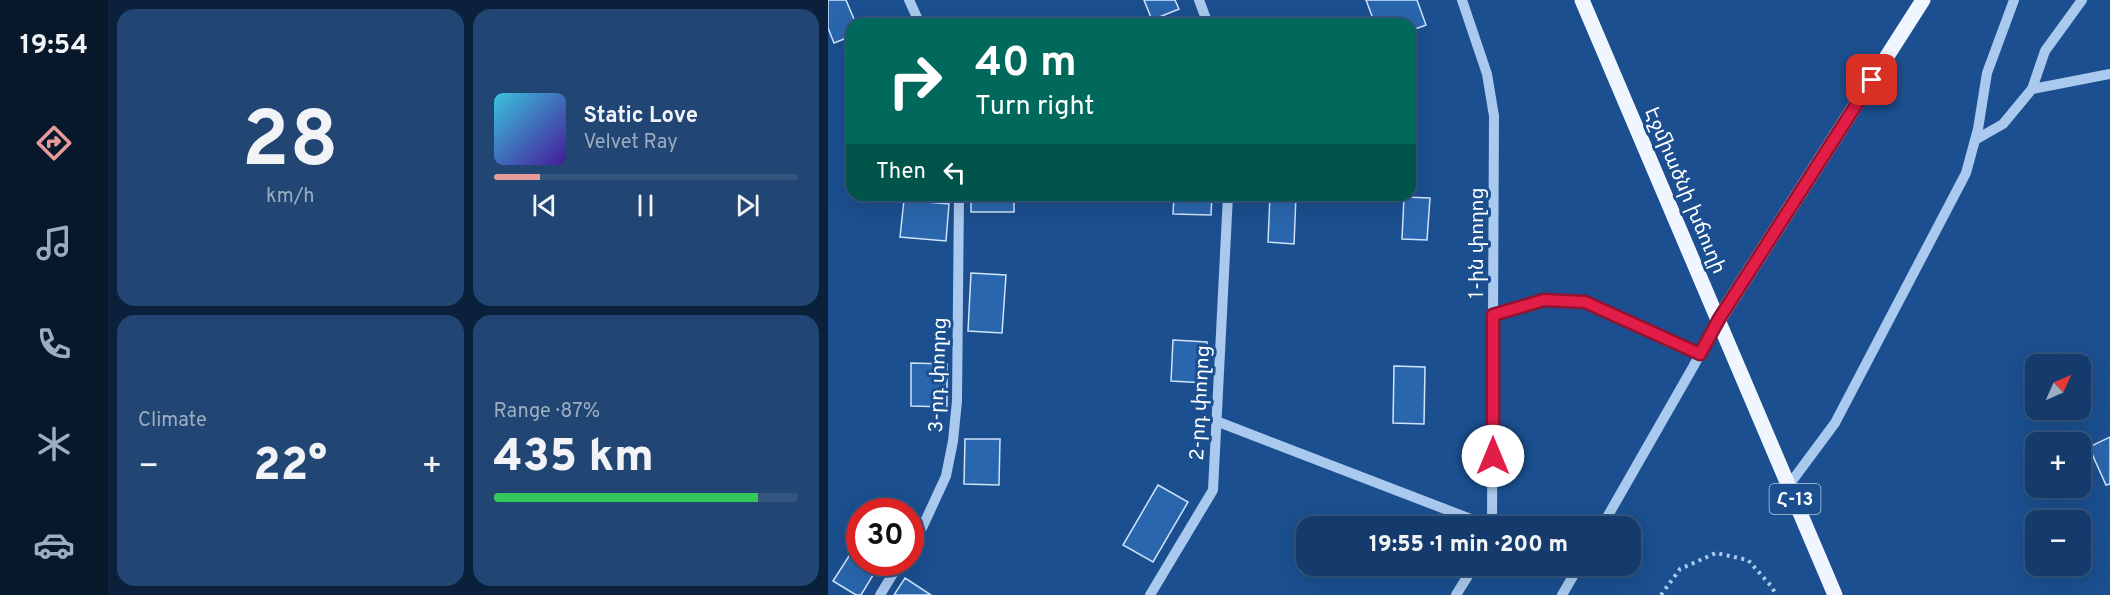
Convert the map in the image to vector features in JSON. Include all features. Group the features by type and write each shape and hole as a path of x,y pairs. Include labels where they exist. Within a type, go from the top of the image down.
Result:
{"main road":[{"name":"Էջմիածնի խճուղի","path":"1582,0 1835,595"},
{"path":"1719,319 1923,0"}],"street":[{"path":"909,0 917,18"},
{"path":"1199,0 1206,18"},
{"name":"1-ին փողոց","path":"1462,0 1487,74 1494,116 1490,516"},
{"path":"1789,485 1835,423 1966,174 1975,140 1987,73 2014,0"},
{"path":"1975,140 2003,124 2032,89 2045,51 2082,0"},
{"path":"2032,89 2110,74"},
{"name":"3-րդ փողոց","path":"924,524 946,476 953,441 957,401 959,201"},
{"name":"2-րդ փողոց","path":"1150,595 1213,490 1228,201"},
{"path":"1493,315 1544,300 1585,302 1700,354"},
{"path":"1608,516 1719,319"},
{"path":"1216,421 1464,516"},
{"path":"880,595 892,576"},
{"path":"1456,595 1468,576"},
{"path":"1562,595 1572,576"}],"path":[{"path":"1661,595 1680,569 1716,552 1748,560 1772,587 1776,595"}],"building":[{"path":"828,0 846,0 854,18 846,18 846,38 834,43 828,28"},
{"path":"1144,0 1175,0 1179,9 1151,18"},
{"path":"1366,0 1417,0 1426,25 1416,29 1416,18 1373,18"},
{"path":"1416,197 1430,198 1427,240 1402,239 1404,201 1416,201"},
{"path":"904,201 949,204 946,241 900,237"},
{"path":"971,201 1014,201 1014,212 971,212"},
{"path":"1174,201 1212,201 1211,215 1173,214"},
{"path":"1270,201 1296,201 1294,244 1268,242"},
{"path":"971,273 1006,275 1002,333 968,331"},
{"path":"1173,340 1207,342 1205,383 1171,381"},
{"path":"911,363 947,364 947,407 911,406"},
{"path":"1394,366 1425,367 1424,424 1393,423"},
{"path":"2110,437 2110,484 2106,485 2091,451 2091,446"},
{"path":"965,439 1000,439 999,485 964,484"},
{"path":"1158,485 1188,502 1153,562 1123,545"},
{"path":"846,561 846,576 873,576 861,595 856,595 833,581"},
{"path":"905,578 931,595 894,595"}],"route":[{"path":"1493,456 1493,315 1544,300 1585,302 1700,354 1719,319 1872,80"}]}
